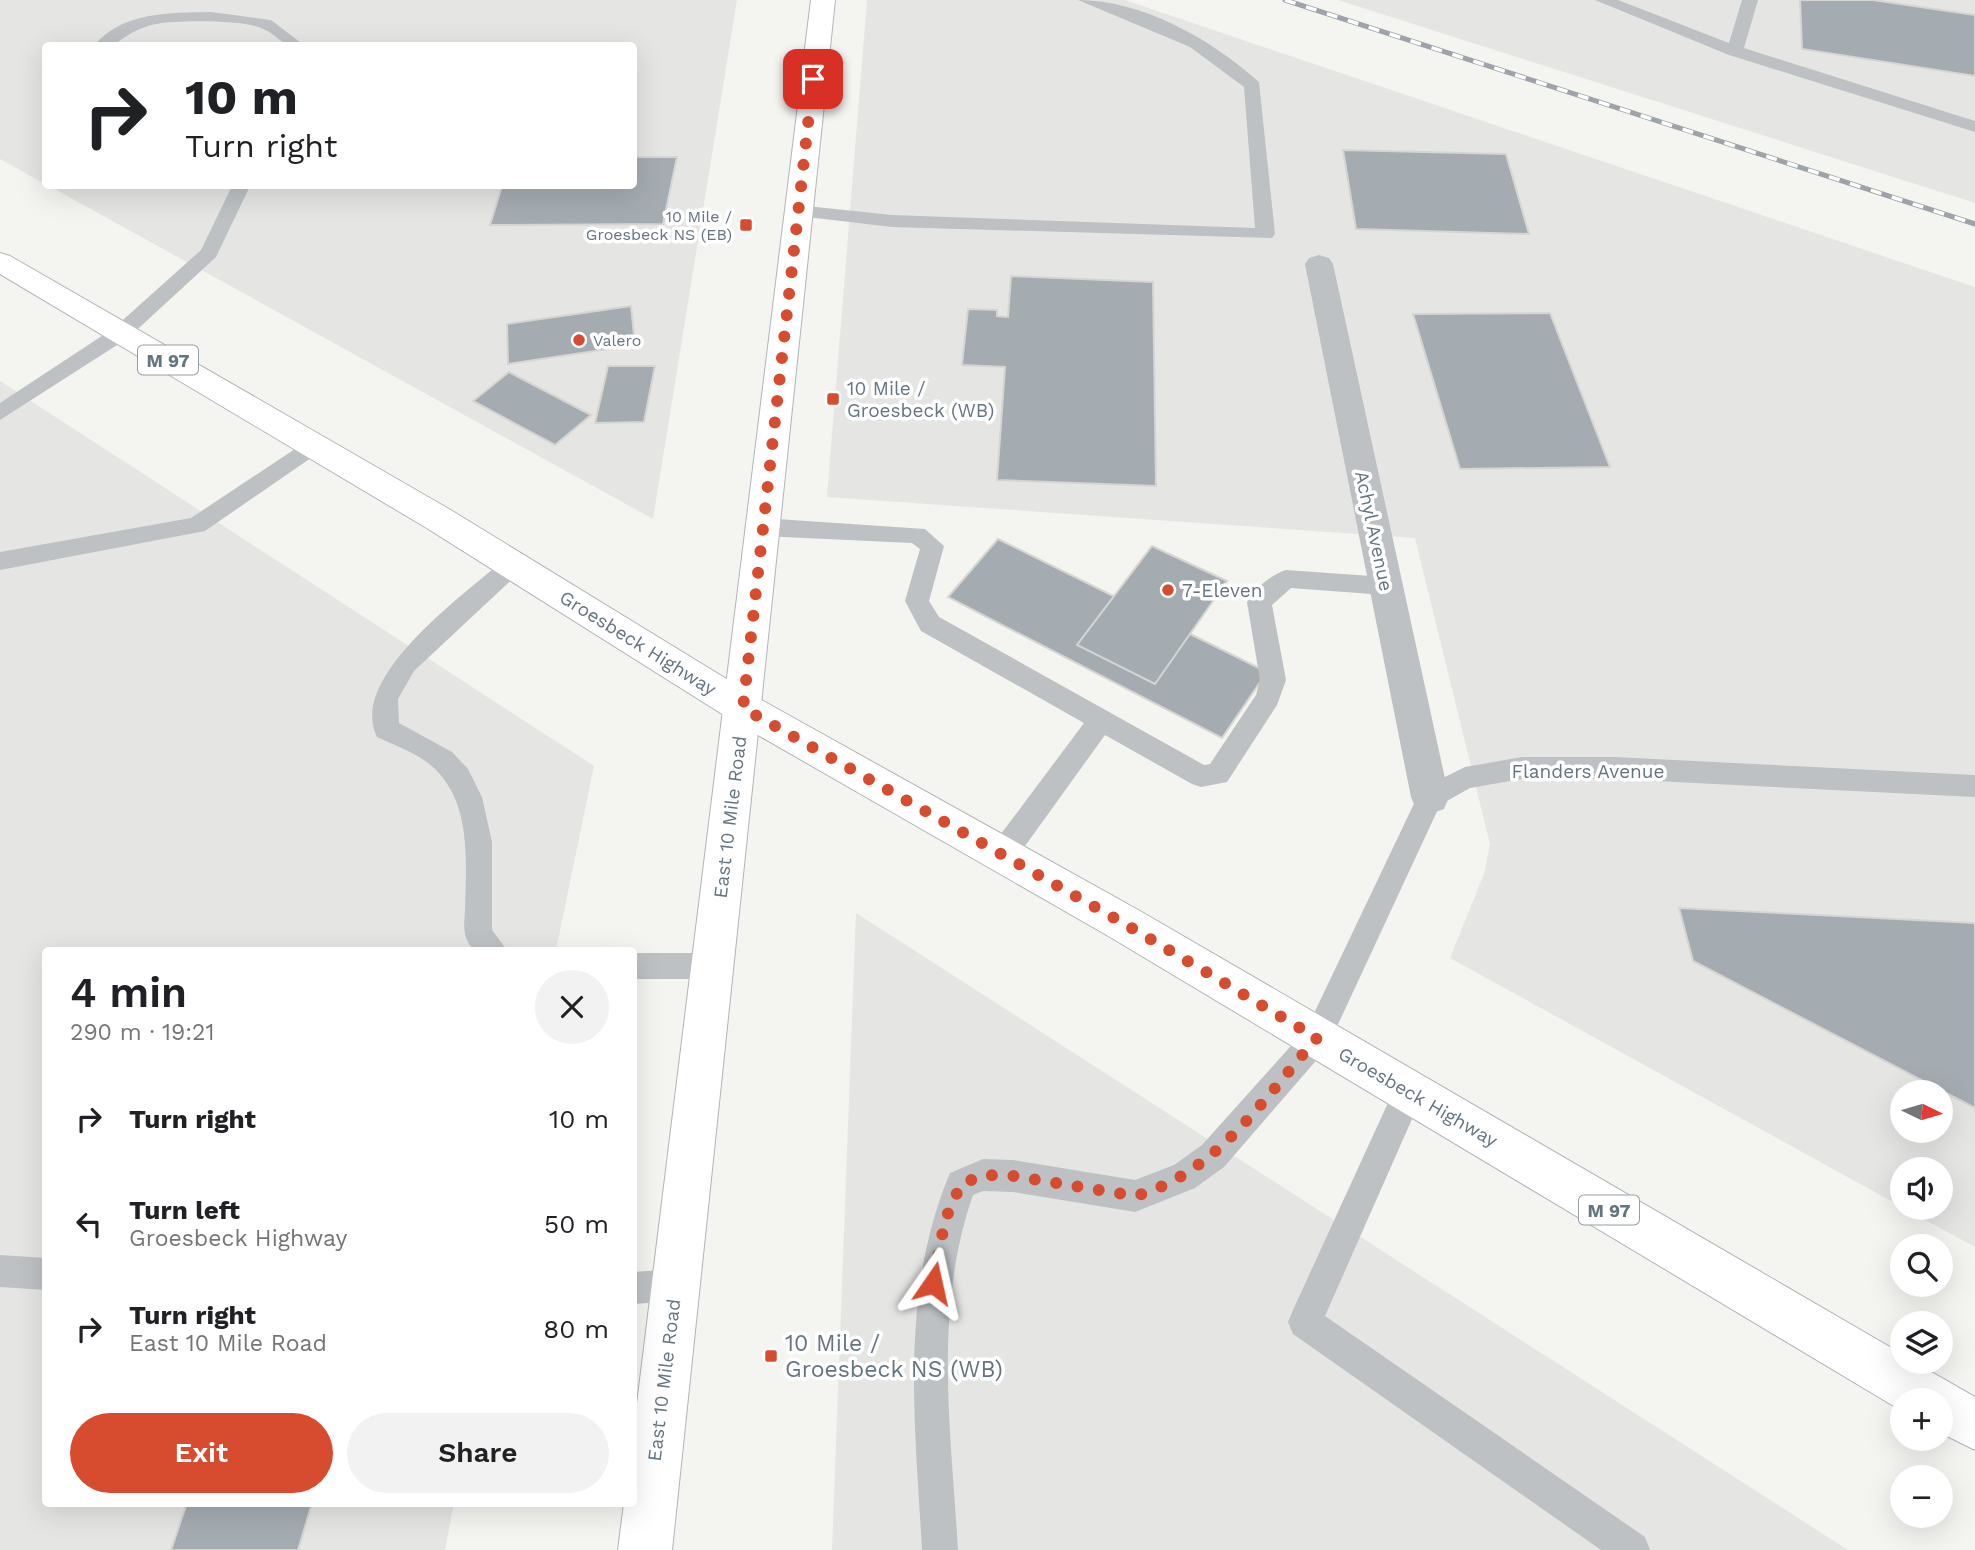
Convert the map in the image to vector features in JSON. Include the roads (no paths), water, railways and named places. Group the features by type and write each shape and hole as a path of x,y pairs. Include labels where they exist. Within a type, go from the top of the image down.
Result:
{"main road":[{"name":"East 10 Mile Road","path":"645,1550 654,1286 712,966 823,0"},
{"name":"Groesbeck Highway","path":"0,262 513,565 743,708 1317,1038 1912,1388"},
{"path":"1953,1412 1975,1425"}],"street":[{"name":"Achyl Avenue","path":"1319,264 1430,797"}],"lane":[{"path":"797,211 902,221 1265,234 1253,86 1228,62 1189,38 1152,21 1086,0"},
{"path":"1603,0 1735,51 1975,127"},
{"path":"1735,51 1750,0"},
{"path":"107,42 116,34 153,19 211,18 265,23 291,42"},
{"path":"0,413 121,333 209,253 240,189"},
{"path":"0,561 197,525 313,445"},
{"path":"762,527 917,535 932,546 917,601 930,624 1201,776 1218,774 1268,698 1273,680 1259,602 1286,579 1385,586"},
{"path":"491,947 478,935 477,821 462,783 443,760 386,729 385,698 405,664 513,565"},
{"path":"1002,855 1101,720"},
{"name":"Flanders Avenue","path":"1430,797 1465,778 1522,768 1615,768 1975,786"},
{"path":"940,1550 932,1364 933,1283 945,1220 961,1184 984,1175 1013,1176 1135,1196 1155,1191 1184,1177 1213,1156 1317,1038 1430,797"},
{"path":"637,966 712,966"},
{"path":"1409,1092 1305,1322 1633,1550"},
{"path":"0,1271 42,1274"}],"railway":[{"path":"1285,0 1975,224"}],"place":[{"name":"10 Mile / Groesbeck NS (EB)","path":"746,225"},
{"name":"Valero","path":"579,340"},
{"name":"10 Mile / Groesbeck (WB)","path":"833,399"},
{"name":"7-Eleven","path":"1168,590"},
{"name":"10 Mile / Groesbeck NS (WB)","path":"771,1356"}]}
